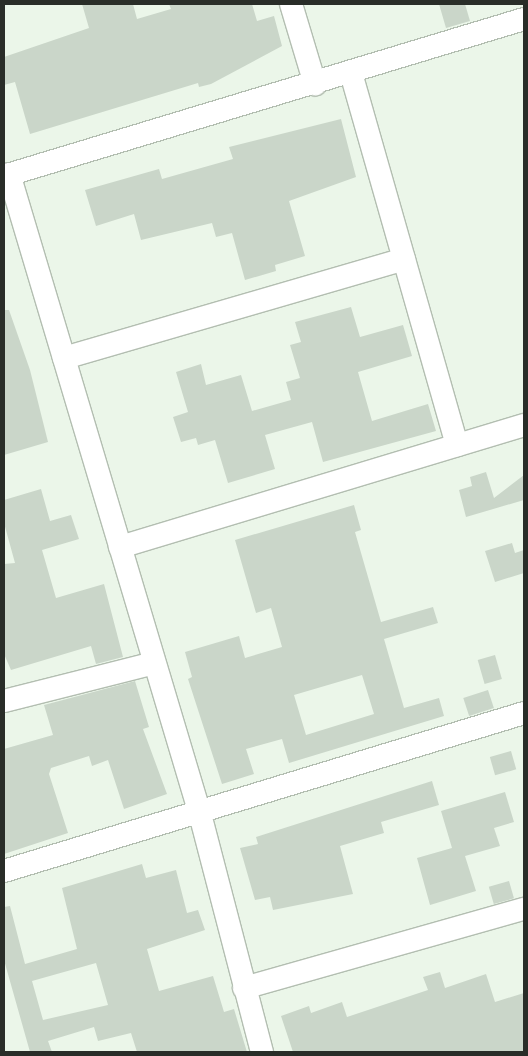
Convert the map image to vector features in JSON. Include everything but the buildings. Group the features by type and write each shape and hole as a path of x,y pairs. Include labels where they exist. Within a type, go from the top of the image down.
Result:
{"street":[{"path":"291,4 316,84"},
{"path":"262,1052 200,814 64,358 6,175 316,84 524,20"},
{"path":"351,73 457,446"},
{"path":"64,358 404,259"},
{"path":"120,548 524,425"},
{"path":"4,701 154,663"},
{"path":"4,871 200,814 524,713"},
{"path":"244,988 524,909"}]}
